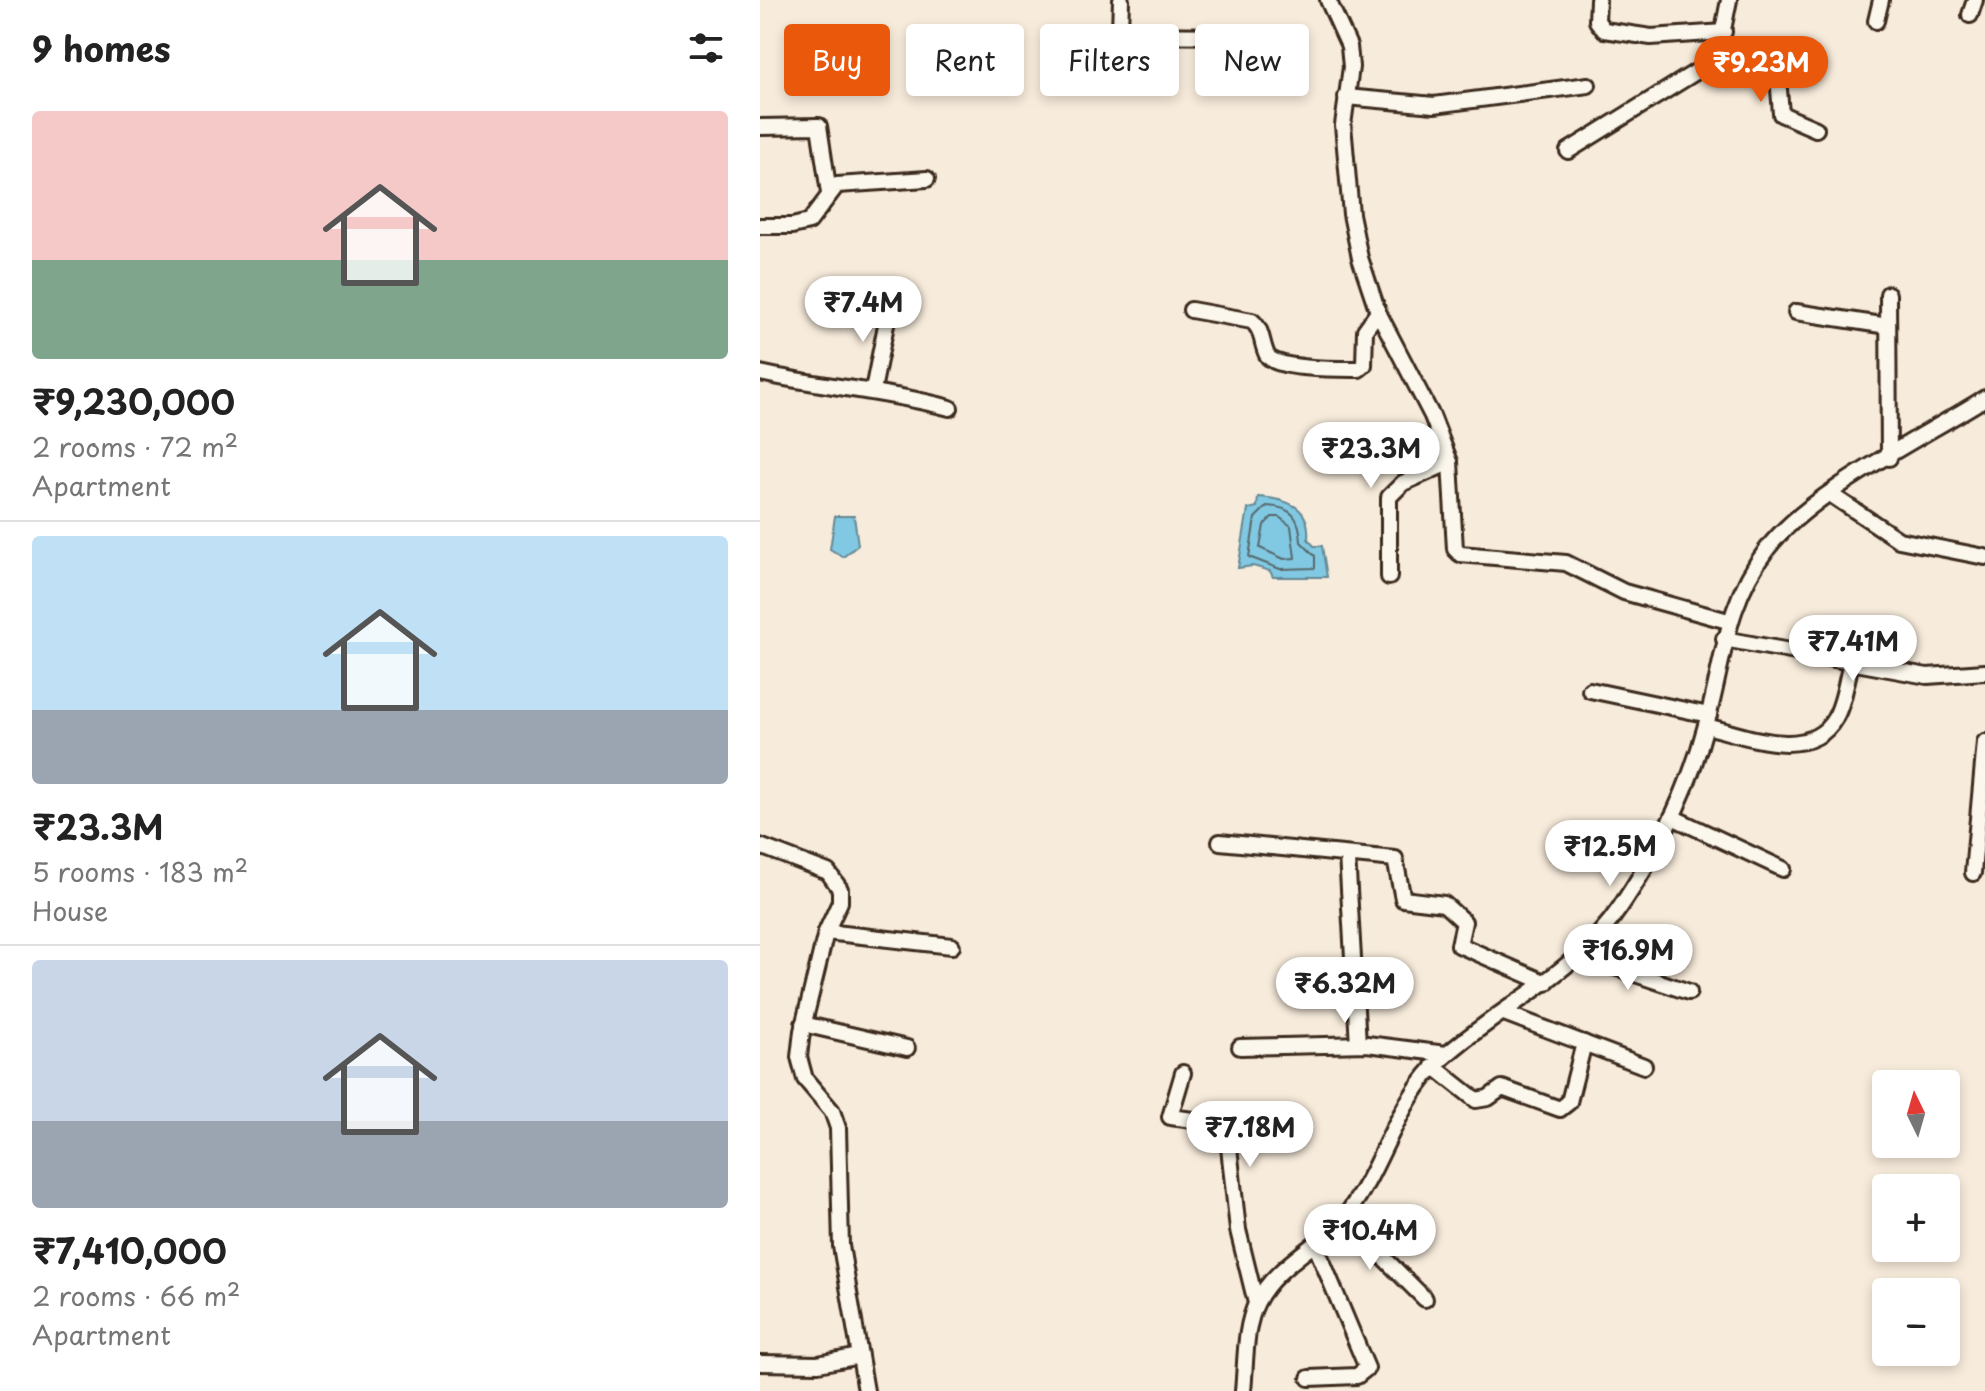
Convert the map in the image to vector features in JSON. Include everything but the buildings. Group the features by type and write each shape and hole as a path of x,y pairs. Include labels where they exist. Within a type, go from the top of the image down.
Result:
{"street":[{"path":"1121,0 1120,30 1123,35 1195,36"},
{"path":"1328,0 1349,46 1351,67 1343,125 1351,214 1360,258 1378,312 1432,416 1450,462 1455,549 1460,554 1566,563 1624,592 1728,621"},
{"path":"1598,0 1597,21 1604,30 1651,37 1724,32"},
{"path":"1568,151 1707,65 1715,56 1724,32 1729,0"},
{"path":"1876,21 1881,0"},
{"path":"1970,15 1975,0"},
{"path":"1707,65 1770,68 1778,77 1781,114 1816,129"},
{"path":"1346,97 1434,105 1588,85"},
{"path":"760,127 819,126 829,193"},
{"path":"760,226 792,226 809,222 829,193 842,184 927,179"},
{"path":"1888,294 1889,458"},
{"path":"873,390 890,305"},
{"path":"1191,310 1252,321 1258,325 1267,356 1278,364 1359,369 1364,365 1365,330 1378,312"},
{"path":"1796,312 1888,326"},
{"path":"760,373 822,386 873,390 950,408"},
{"path":"1243,1391 1249,1326 1256,1303 1278,1275 1343,1217 1368,1179 1412,1093 1433,1066 1546,983 1579,955 1620,908 1672,817 1692,773 1708,720 1728,621 1744,585 1768,548 1794,521 1830,494 1985,398"},
{"path":"1389,577 1389,497 1403,483 1450,462"},
{"path":"1830,494 1899,540 1985,557"},
{"path":"1724,639 1927,676 1985,672"},
{"path":"1590,690 1792,744 1818,736 1837,715 1851,664"},
{"path":"1973,873 1985,742"},
{"path":"1672,817 1783,869"},
{"path":"1220,842 1395,859 1403,899 1444,904 1464,922 1459,945 1546,983"},
{"path":"760,846 809,862 835,878 840,889 840,902 826,932 803,1024 801,1069 832,1111 838,1128 841,1246 866,1391"},
{"path":"1347,855 1358,1044"},
{"path":"826,932 952,946"},
{"path":"1579,955 1689,992"},
{"path":"1504,1013 1644,1066"},
{"path":"803,1024 907,1048"},
{"path":"1433,1066 1476,1100 1488,1098 1502,1088 1560,1109 1569,1102 1584,1043"},
{"path":"1240,1047 1358,1044 1446,1054"},
{"path":"1183,1073 1170,1117 1224,1124 1227,1129 1238,1230 1256,1303"},
{"path":"1343,1217 1425,1299"},
{"path":"1309,1378 1357,1376 1365,1373 1367,1368 1315,1244"},
{"path":"760,1363 818,1364 860,1356"}],"water":[{"path":"1258,497 1287,502 1301,512 1306,519 1308,539 1314,546 1322,546 1327,577 1273,577 1270,571 1253,566 1238,568 1248,509 1257,507"},
{"path":"835,516 854,516 858,545 843,557 830,549"}]}
